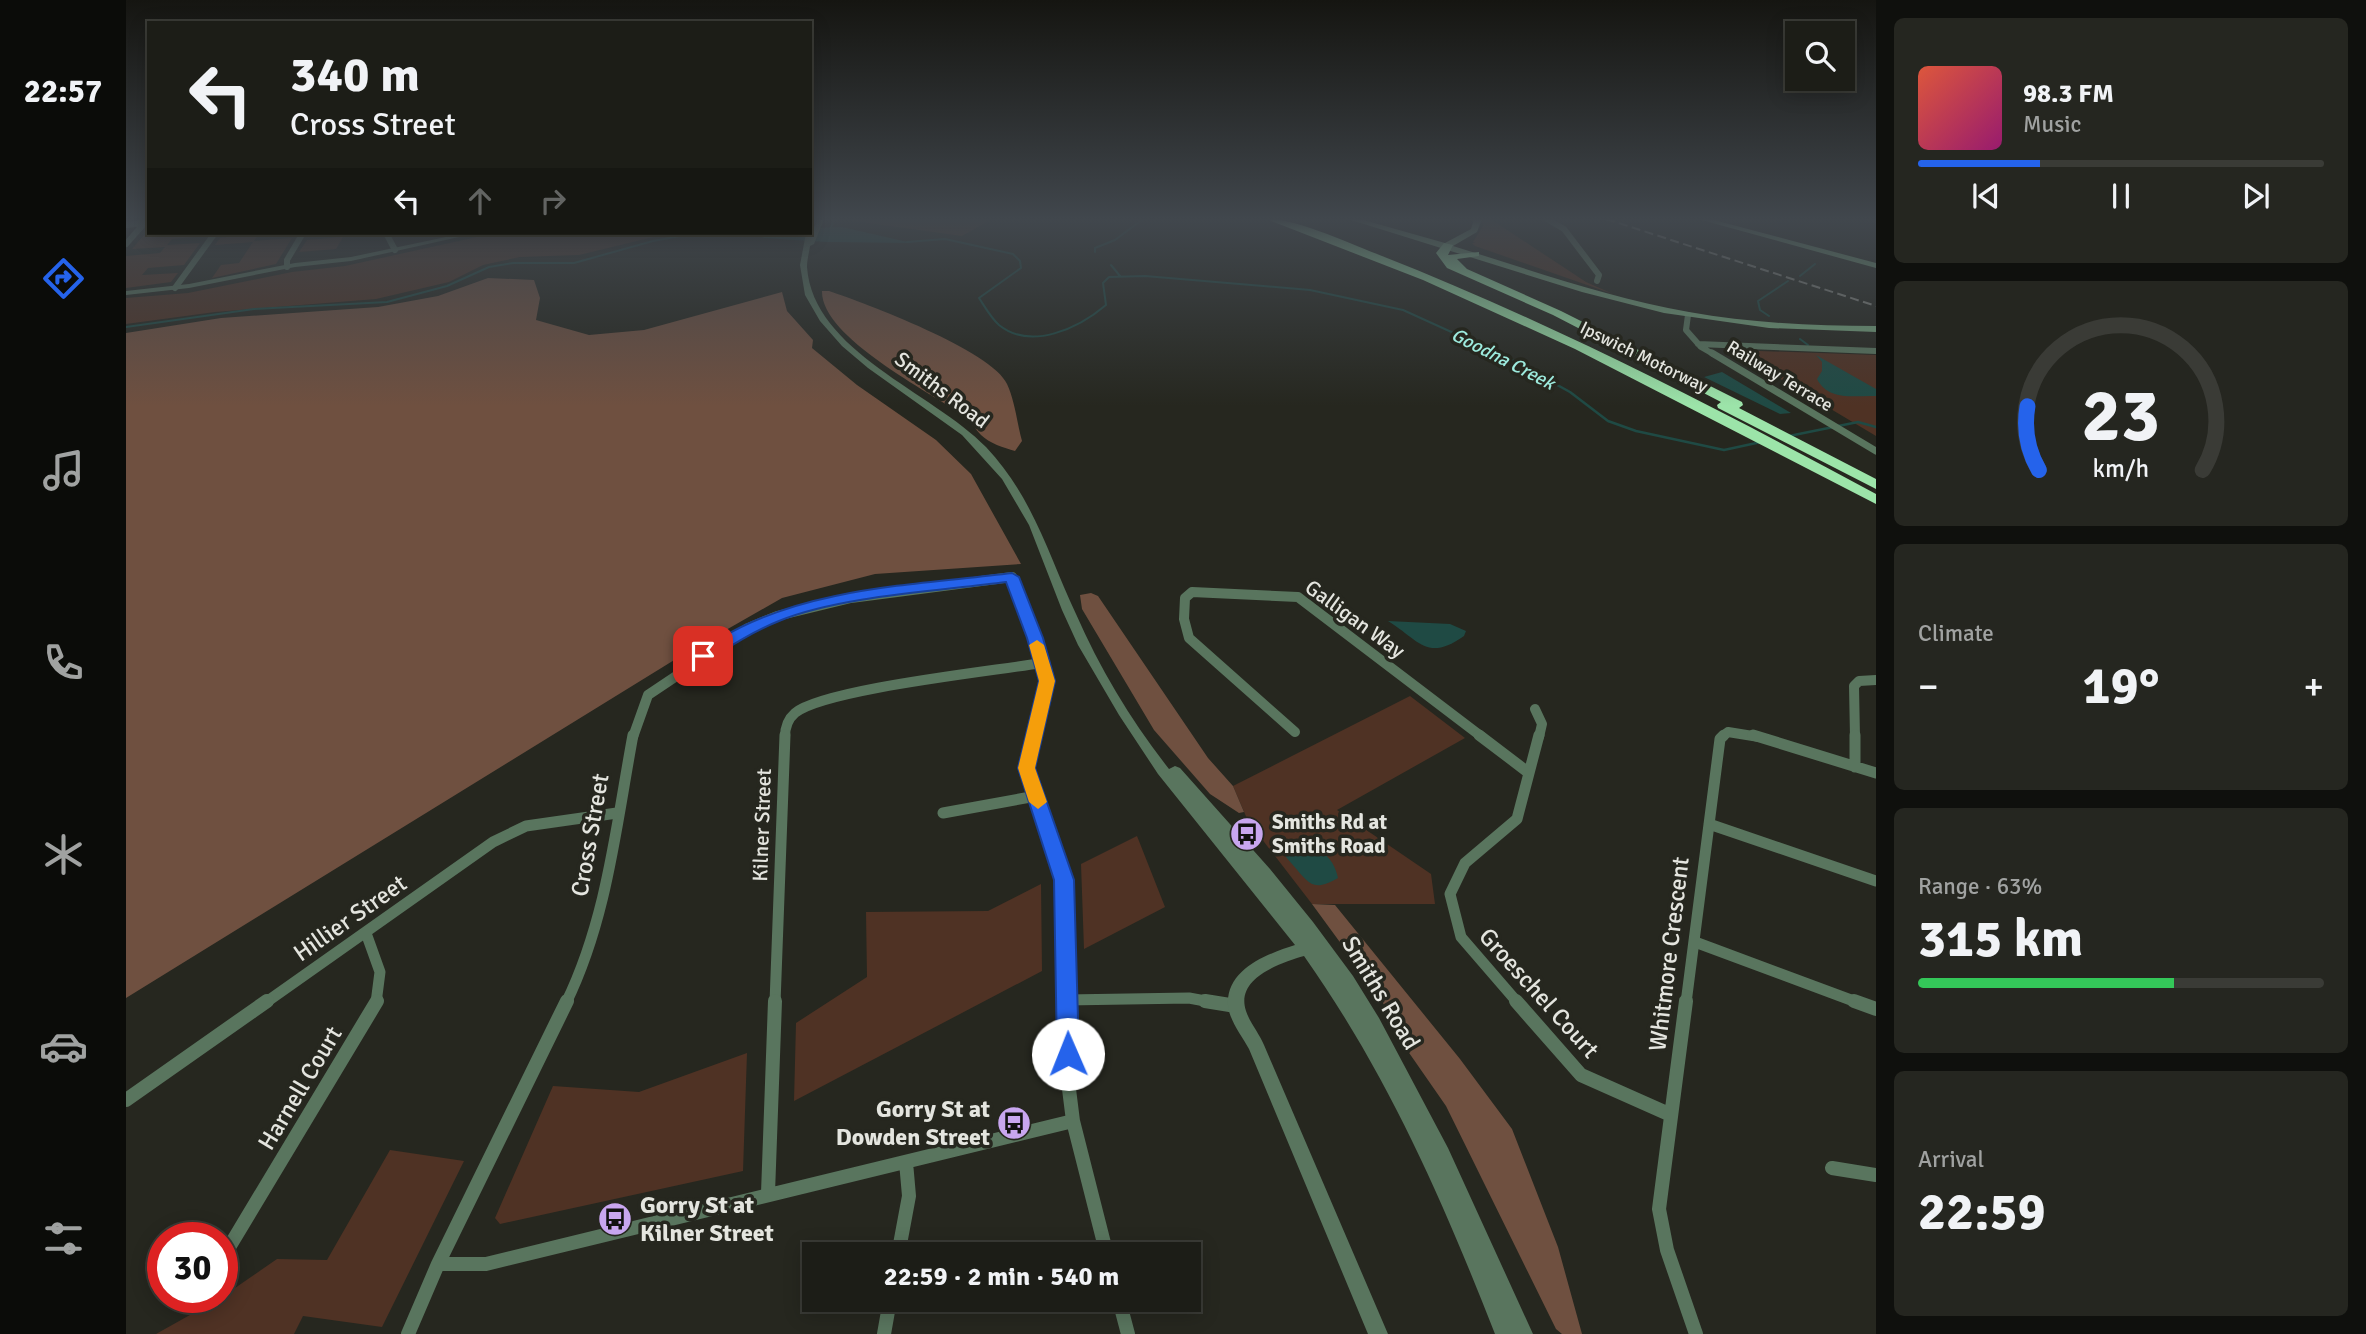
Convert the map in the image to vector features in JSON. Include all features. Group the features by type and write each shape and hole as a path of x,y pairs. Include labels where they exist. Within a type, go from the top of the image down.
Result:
{"highway":[{"name":"Ipswich Motorway","path":"1431,281 1508,313 1740,427 1876,499"},
{"name":"Ipswich Motorway","path":"1458,281 1513,304 1823,451 1829,460 1876,485"},
{"path":"1487,281 1557,313 1764,423"}],"main road":[{"path":"1563,281 1597,293 1688,315 1775,327 1876,329"}],"street":[{"path":"174,288 179,281"},
{"path":"126,293 210,281"},
{"name":"Smiths Road","path":"806,281 810,297 824,322 839,340 953,423 1007,478 1039,537 1068,611 1091,658 1145,747 1363,1007 1424,1121 1523,1334"},
{"name":"Railway Terrace","path":"1688,315 1686,330 1697,344 1876,451"},
{"path":"1697,344 1876,351"},
{"name":"Cross Street","path":"408,1334 438,1264 585,963 598,923 635,724 648,695 748,628 777,616 851,598 1012,577 1041,663"},
{"name":"Galligan Way","path":"1295,732 1189,638 1185,630 1184,604 1185,598 1192,592 1298,597 1528,773"},
{"path":"1041,663 1047,681 1027,768 1064,880 1066,1000 1073,1121 1104,1242"},
{"name":"Kilner Street","path":"768,1193 785,727 795,712 831,697 1041,663"},
{"path":"1855,767 1854,686 1859,681 1876,680"},
{"name":"Groeschel Court","path":"1535,709 1542,724 1517,819 1465,863 1450,894 1461,937 1581,1075 1611,1091 1671,1115"},
{"name":"Whitmore Crescent","path":"1696,1334 1660,1228 1659,1209 1720,739 1728,732 1743,732 1876,773"},
{"path":"943,813 1036,796"},
{"name":"Hillier Street","path":"126,1100 494,842 526,826 617,813"},
{"path":"1709,824 1876,881"},
{"name":"Harnell Court","path":"238,1233 373,1011 383,987 379,960 366,933"},
{"path":"1695,942 1876,1009"},
{"name":"Smiths Road","path":"1236,1006 1240,982 1314,946"},
{"name":"Smiths Road","path":"1314,946 1403,1102 1456,1212 1505,1334"},
{"path":"1066,1000 1189,998 1236,1006 1261,1058 1378,1334"},
{"path":"438,1264 486,1264 768,1193 1073,1121"},
{"path":"900,1242 909,1196 906,1162"},
{"path":"1832,1168 1876,1175"},
{"path":"884,1334 888,1312"},
{"path":"1122,1312 1128,1334"}],"shaded area":[{"path":"126,281 172,281 171,282 126,288"},
{"path":"246,281 450,281 376,299 215,312 126,324 126,298 188,293"},
{"path":"479,281 534,281 540,298 536,320 589,335 644,330 782,292 787,311 813,340 812,348 857,385 936,440 971,474 1021,564 875,574 782,598 684,654 126,998 126,333 221,318 378,307 438,296"},
{"path":"1576,281 1585,281 1613,294"},
{"path":"822,291 846,297 926,330 954,343 997,371 1007,384 1016,412 1022,441 1015,451 984,438 963,415 880,362 857,344 839,327 826,309"},
{"path":"1732,350 1876,355 1876,436"},
{"path":"1091,593 1098,596 1208,758 1233,786 1244,812 1239,813 1210,794 1154,730 1082,609 1080,595"},
{"path":"1410,696 1465,738 1337,810 1431,874 1435,904 1312,904 1248,821 1233,786"},
{"path":"1137,836 1165,907 1084,949 1081,864"},
{"path":"1041,884 1042,971 794,1101 796,1023 867,977 866,912 988,911"},
{"path":"1312,904 1335,905 1460,1059 1512,1129 1558,1247 1582,1334 1562,1334 1556,1329 1446,1106 1405,1047 1380,997"},
{"path":"747,1053 743,1171 500,1224 495,1218 553,1086 639,1092"},
{"path":"390,1150 464,1161 382,1327 303,1316 294,1334 156,1334 193,1313 238,1313 238,1286 277,1259 327,1260"}],"water":[{"path":"1816,355 1876,389 1876,396 1843,396 1828,391 1817,379 1822,371 1822,362"},
{"path":"1722,372 1791,413 1780,414 1704,377"},
{"path":"1388,621 1450,624 1466,631 1464,636 1451,644 1432,648 1424,646"},
{"path":"1294,841 1323,852 1333,863 1338,878 1322,885 1307,881 1283,852 1282,846"}],"waterway":[{"name":"Goodna Creek","path":"126,327 254,309 387,302 457,281"},
{"name":"Goodna Creek","path":"1002,281 979,298 999,325 1012,333 1025,336 1054,333 1095,314 1106,305 1105,281"},
{"name":"Goodna Creek","path":"1207,281 1310,290 1403,310 1502,355"},
{"path":"1769,316 1760,310 1758,301 1788,281"},
{"path":"1800,339 1808,345"},
{"name":"Goodna Creek","path":"1499,353 1570,392 1608,421 1636,431 1724,450 1761,442"},
{"name":"Goodna Creek","path":"1789,436 1858,422 1876,427"}],"railway":[{"path":"1799,281 1876,306"}],"slow traffic":[{"path":"1037,645 1047,681 1028,751 1027,768 1038,802"}],"place":[{"name":"Smiths Rd at Smiths Road","path":"1247,834"},
{"name":"Gorry St at Dowden Street","path":"1014,1123"},
{"name":"Gorry St at Kilner Street","path":"615,1219"}],"route":[{"path":"703,656 748,628 777,616 851,598 1012,577 1035,638 1047,681 1028,751 1027,768 1059,858 1064,880 1068,1054"}]}
